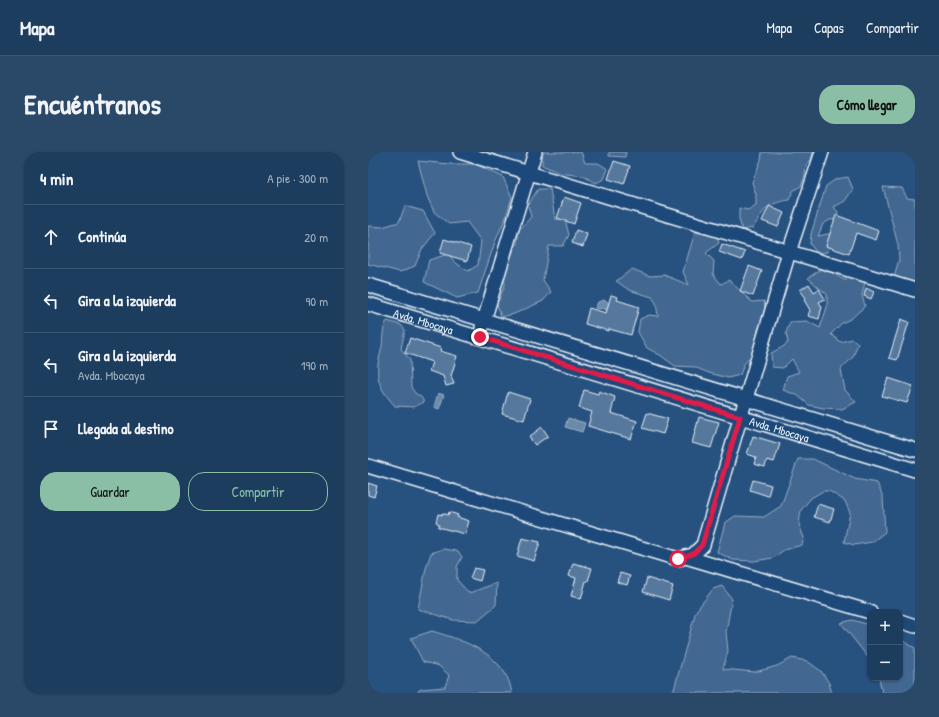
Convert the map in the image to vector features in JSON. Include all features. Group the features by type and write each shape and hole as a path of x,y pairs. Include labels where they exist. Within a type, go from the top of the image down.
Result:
{"street":[{"path":"460,152 915,290"},
{"path":"480,337 535,152"},
{"path":"368,466 678,559 693,554 702,545 789,252 822,152"},
{"path":"368,285 915,450"},
{"name":"Avda. Mbocaya","path":"368,304 915,470"},
{"path":"686,556 867,611"},
{"path":"903,622 915,626"}],"shaded area":[{"path":"543,152 581,152 585,163 598,163 608,169 604,179 596,183 583,176 559,173 542,165"},
{"path":"609,152 626,152 625,157 609,156"},
{"path":"762,152 813,152 811,160 806,165 805,176 801,186 793,191 789,200 775,203 766,208 753,228 742,230 739,219 739,208 748,210 756,205 756,195 752,182 761,160"},
{"path":"418,161 449,164 475,164 503,177 512,197 478,293 457,298 424,282 429,260 448,254 456,263 468,271 478,265 481,241 467,222 449,224 434,212 427,196"},
{"path":"848,177 853,189 845,201 834,207 838,212 837,219 830,220 823,224 818,236 833,233 832,244 827,252 817,253 810,244 811,234 826,186 836,179"},
{"path":"883,187 902,188 907,198 915,199 915,289 894,278 899,259 898,245"},
{"path":"538,189 550,189 555,219 565,219 569,235 563,246 549,246 543,280 551,292 543,301 514,314 501,317 497,304 505,285 504,272 517,243 519,230 531,217 528,205"},
{"path":"405,206 423,211 435,233 422,249 415,266 400,272 368,264 368,226 382,227 399,222"},
{"path":"695,232 717,237 719,243 706,253 714,261 713,274 721,284 729,280 752,302 764,301 766,314 758,329 755,345 750,357 744,364 740,375 728,378 694,367 675,366 647,348 638,332 640,319 649,315 658,316 656,303 652,297 629,290 616,281 632,269 650,276 664,275 689,285 683,272"},
{"path":"821,269 833,273 844,280 855,279 865,282 862,295 865,306 852,318 842,323 831,334 840,342 852,339 858,343 853,357 841,369 845,390 856,402 842,409 823,408 809,405 797,395 783,390 787,376 799,372 792,359 783,368 772,367 771,353 788,343 786,333 790,322 807,321 820,328 827,307 827,294 808,278"},
{"path":"605,300 609,303 606,310 602,308 595,308 598,302"},
{"path":"387,321 401,325 405,330 401,349 410,360 411,387 424,402 414,407 395,406 384,392 379,382 378,364 382,346 383,330"},
{"path":"438,393 444,395 439,409 434,407"},
{"path":"568,418 585,423 582,432 565,427"},
{"path":"798,459 813,459 855,479 877,483 883,497 885,532 872,542 854,545 844,542 850,513 845,501 829,491 823,491 811,498 801,510 799,524 804,538 802,545 784,550 773,558 754,561 733,560 717,552 725,523 735,516 764,517 781,506"},
{"path":"443,549 458,551 462,557 457,567 457,580 469,593 497,583 496,605 477,621 453,620 418,609 426,568 431,553"},
{"path":"722,586 732,599 726,632 728,651 723,669 755,672 777,666 792,658 807,661 821,671 829,683 832,693 673,693 696,611 713,589"},
{"path":"852,620 867,624 867,656 841,623"},
{"path":"432,631 458,639 482,651 493,659 502,668 512,693 420,693 418,691 421,689 445,687 449,675 439,666 423,662 411,638"},
{"path":"903,641 915,648 915,693 882,693 880,681 903,681"}],"building":[{"path":"614,161 630,166 624,184 608,179"},
{"path":"564,197 581,203 574,224 557,218"},
{"path":"769,206 784,213 778,227 762,221"},
{"path":"836,215 879,231 876,240 856,233 849,254 826,246"},
{"path":"576,230 587,234 583,247 572,243"},
{"path":"444,239 471,247 467,261 440,253"},
{"path":"722,244 745,252 742,260 719,252"},
{"path":"749,266 762,271 753,296 740,291"},
{"path":"809,284 814,292 819,289 825,299 819,302 822,307 819,319 808,316 810,310 804,300 806,298 800,290"},
{"path":"866,288 874,292 871,299 864,296"},
{"path":"611,295 618,297 617,300 639,307 631,335 609,329 609,331 585,324 589,308 606,313"},
{"path":"901,319 909,322 897,360 889,358"},
{"path":"410,338 441,348 440,351 457,356 451,376 454,384 446,386 443,376 429,371 432,362 405,353"},
{"path":"888,378 913,386 907,403 882,396"},
{"path":"584,390 598,394 599,391 615,397 611,413 637,421 631,439 588,426 592,412 579,408"},
{"path":"508,392 530,399 524,420 502,414"},
{"path":"647,413 668,419 663,434 642,428"},
{"path":"699,417 719,422 711,448 692,443"},
{"path":"542,427 548,436 535,445 529,437"},
{"path":"753,436 780,444 774,462 767,460 765,467 754,464 756,457 747,454"},
{"path":"753,480 771,485 768,496 750,490"},
{"path":"368,483 377,486 374,497 368,495"},
{"path":"818,504 834,509 830,522 814,517"},
{"path":"449,512 458,515 457,517 469,521 465,534 438,527 439,524 436,522 438,514 442,515 442,513 448,515"},
{"path":"522,538 540,542 534,561 517,556"},
{"path":"573,563 592,568 588,581 586,581 581,599 571,596 576,578 569,576"},
{"path":"474,568 483,570 480,581 470,578"},
{"path":"620,573 630,576 627,585 617,582"},
{"path":"647,578 673,586 669,600 643,592"}],"route":[{"path":"480,337 740,417 702,545 693,554 678,559"}]}
